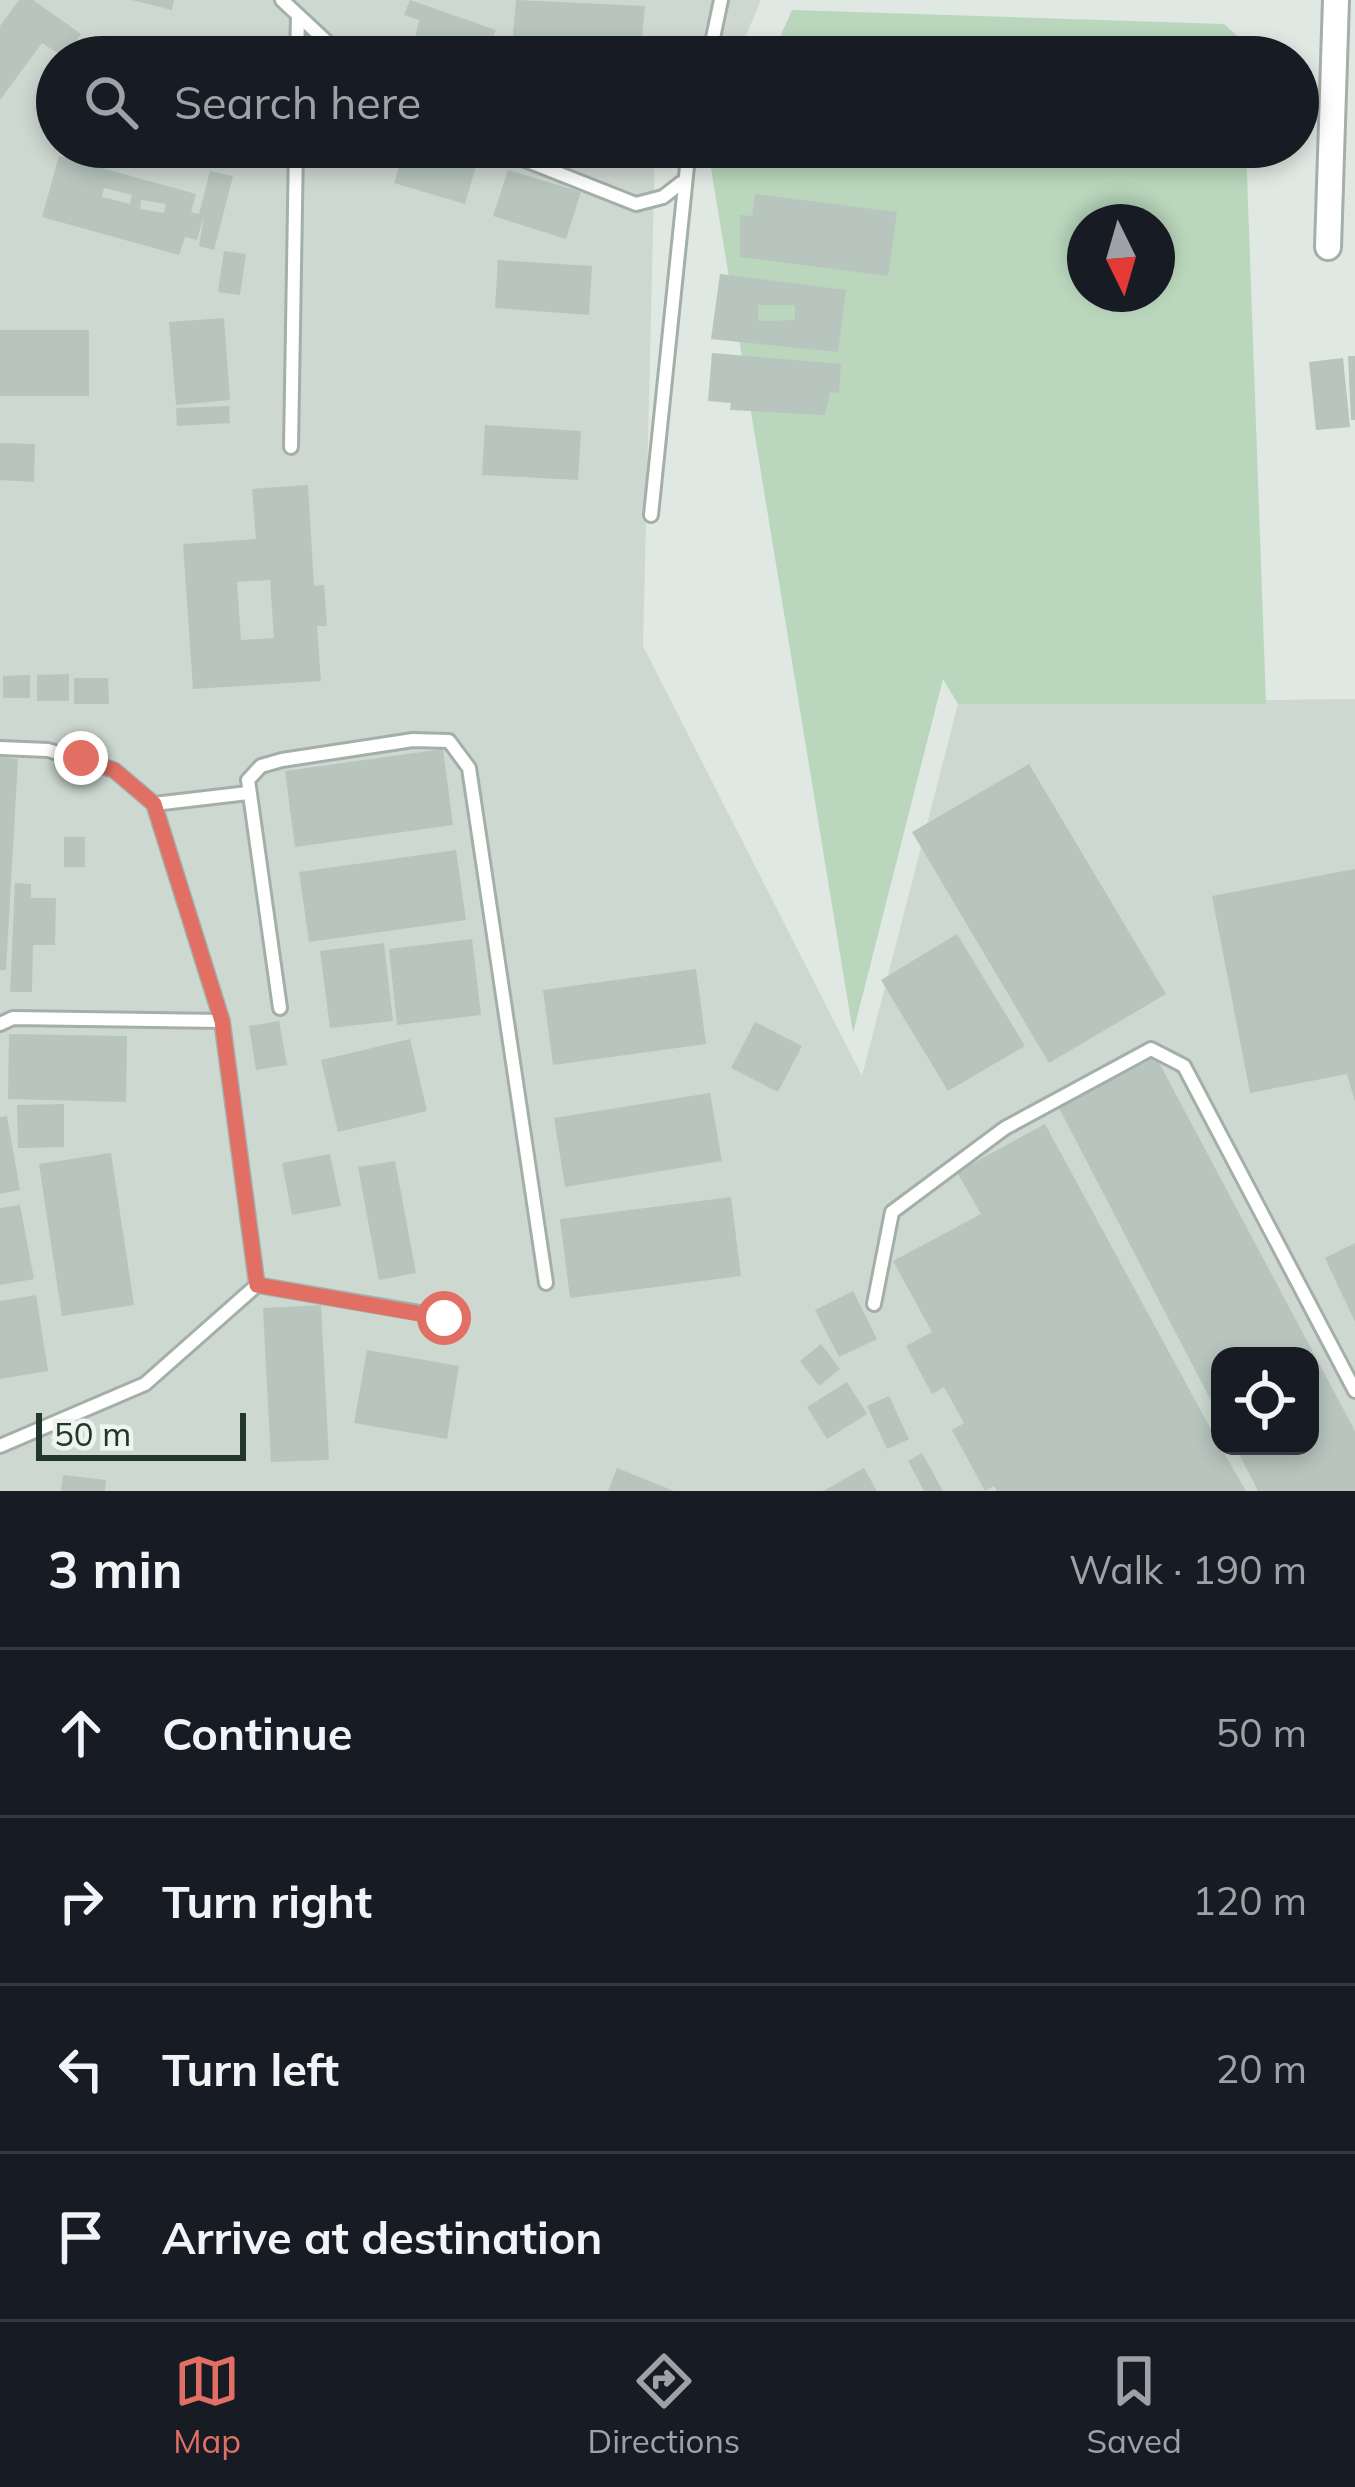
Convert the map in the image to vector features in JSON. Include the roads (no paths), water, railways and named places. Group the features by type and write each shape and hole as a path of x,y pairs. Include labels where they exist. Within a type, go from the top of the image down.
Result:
{"street":[{"path":"1328,247 1336,0"}],"lane":[{"path":"282,0 320,36"},
{"path":"713,36 721,0"},
{"path":"298,16 298,36"},
{"path":"291,447 296,168"},
{"path":"545,168 636,204 663,197 681,183"},
{"path":"651,515 684,168"},
{"path":"280,1008 248,793 254,772 282,760 440,737 464,756 546,1282"},
{"path":"0,748 48,750 114,770 154,804 222,1021 257,1285"},
{"path":"154,804 248,793"},
{"path":"0,1024 13,1018 222,1021"},
{"path":"874,1304 892,1212 1004,1128 1151,1049 1184,1066 1355,1391"},
{"path":"257,1285 444,1318"},
{"path":"1,1448 146,1384 257,1285"}]}
